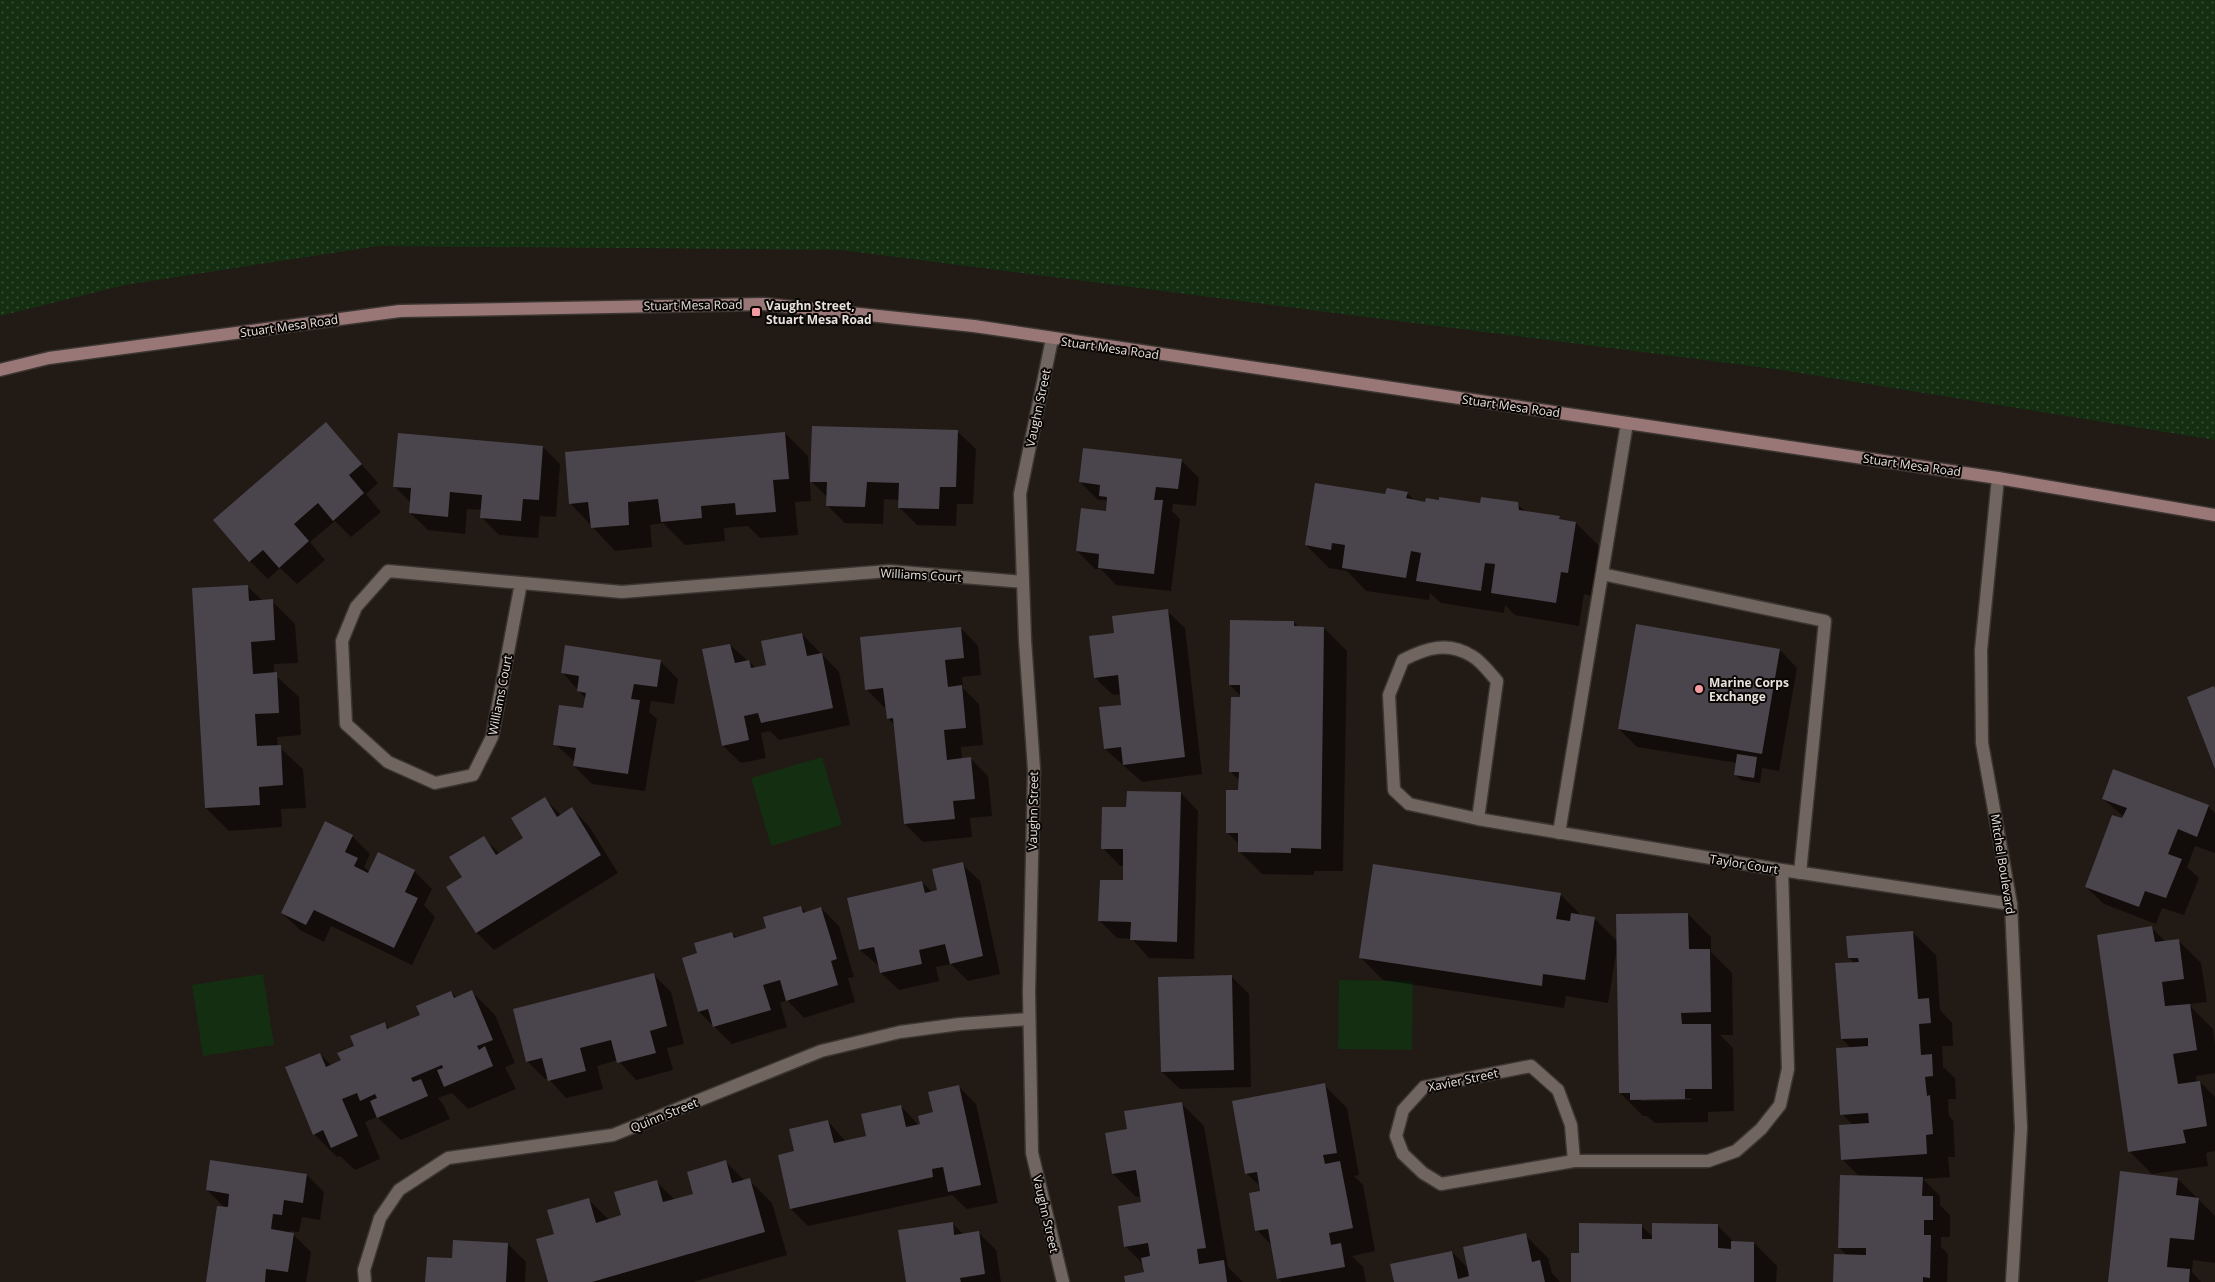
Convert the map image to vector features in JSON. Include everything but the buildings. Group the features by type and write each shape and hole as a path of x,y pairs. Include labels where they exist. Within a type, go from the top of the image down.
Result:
{"main road":[{"name":"Stuart Mesa Road","path":"0,370 49,358 400,311 764,304 974,326 1998,478 2215,515"}],"street":[{"name":"Vaughn Street","path":"1052,339 1020,494 1034,769 1029,1019 1032,1153 1062,1282"},
{"path":"1559,833 1627,424"},
{"name":"Mitchel Boulevard","path":"1998,478 1981,650 1982,743 2011,904 2021,1128 2012,1282"},
{"name":"Williams Court","path":"521,583 492,737 473,775 435,783 388,762 346,724 342,641 356,607 388,571 622,592 888,571 1023,582"},
{"path":"1602,574 1825,621 1800,873"},
{"name":"Taylor Court","path":"1478,819 1497,680 1473,656 1447,646 1425,649 1403,660 1389,695 1394,790 1409,804 1478,819 1559,833 1800,873 2011,904"},
{"name":"Xavier Street","path":"1574,1161 1571,1125 1558,1090 1532,1066 1424,1087 1403,1110 1396,1136 1403,1154 1423,1173 1441,1184 1574,1161 1708,1160 1736,1151 1761,1129 1780,1105 1788,1070 1782,870"},
{"name":"Quinn Street","path":"365,1282 364,1270 380,1218 399,1190 448,1158 613,1135 821,1051 900,1032 960,1024 1029,1019"}],"green space":[{"path":"0,0 2215,0 2215,440 1775,369 841,250 378,246 125,285 0,316"},
{"path":"822,757 842,825 771,846 751,778"},
{"path":"263,974 274,1045 203,1056 192,985"},
{"path":"1339,980 1413,981 1412,1050 1338,1049"}],"place":[{"name":"Vaughn Street, Stuart Mesa Road","path":"756,312"},
{"name":"Marine Corps Exchange","path":"1699,689"}]}
